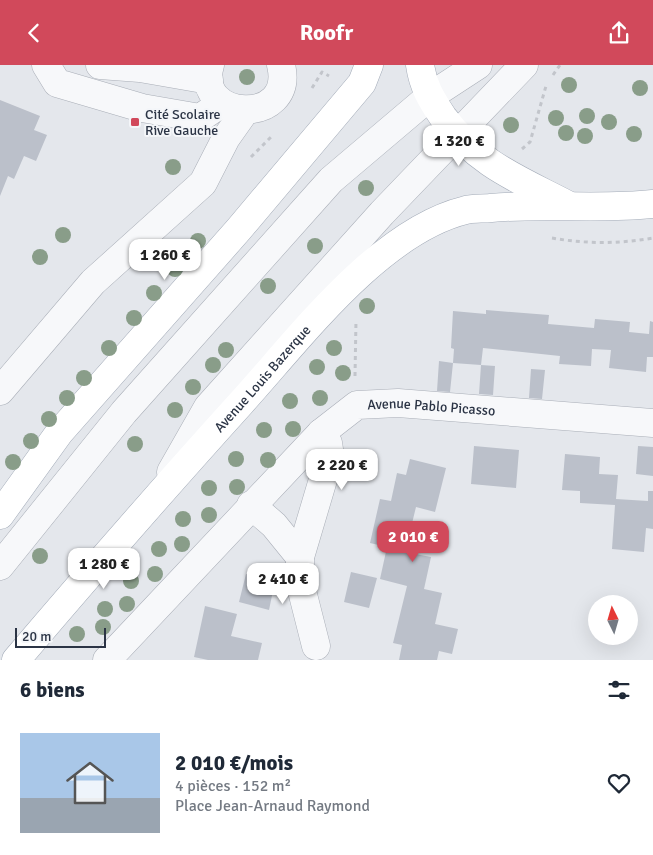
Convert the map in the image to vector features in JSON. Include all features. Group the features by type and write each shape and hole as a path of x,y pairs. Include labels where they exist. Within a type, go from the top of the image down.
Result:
{"main road":[{"path":"0,515 58,433 239,229 362,83 369,65"},
{"path":"420,65 423,83 429,97 457,136 492,166 571,206"},
{"name":"Avenue Louis Bazerque","path":"16,660 160,493 348,286 407,235 435,221 468,209 571,206 618,208 653,205"}],"street":[{"path":"46,65 57,83 142,108 200,118 222,90"},
{"path":"100,65 140,68 222,90 262,107 276,95 281,84 281,65"},
{"path":"0,566 124,412 331,180 429,97 478,65"},
{"path":"160,493 208,407 382,213 524,65"},
{"path":"0,391 93,283 203,183 226,138 222,90"},
{"name":"Avenue Pablo Picasso","path":"107,660 251,505 321,433 358,405 398,403 653,423"},
{"path":"316,647 300,583 300,557 330,456 328,443 321,433"},
{"path":"251,505 274,525 300,557"}],"path":[{"path":"357,312 355,388 358,405"}],"building":[{"path":"0,100 40,116 34,130 47,135 36,161 24,156 14,179 8,176 0,196"},
{"path":"486,310 549,315 548,324 594,328 595,319 630,322 629,332 649,334 650,321 653,322 653,357 647,357 646,372 609,368 611,350 592,349 591,366 559,364 560,356 483,348 481,365 453,363 454,349 451,348 453,311 486,314"},
{"path":"439,361 453,363 450,392 437,391"},
{"path":"481,365 495,366 493,395 479,394"},
{"path":"531,369 545,370 542,399 529,398"},
{"path":"474,446 519,450 516,488 471,484"},
{"path":"638,446 653,447 653,476 636,474"},
{"path":"565,454 600,457 599,474 618,475 616,499 648,501 648,491 653,491 653,529 646,528 644,552 612,549 615,505 580,503 580,491 562,490"},
{"path":"410,459 446,468 435,512 416,507 405,552 431,557 424,589 442,593 435,624 458,629 452,654 439,651 437,660 399,660 402,645 393,643 407,586 380,579 387,547 370,543 380,499 391,501 397,473 406,475"},
{"path":"351,572 377,578 369,608 344,602"},
{"path":"246,574 275,581 269,610 239,602"},
{"path":"205,606 237,614 231,636 262,643 258,660 208,660 194,657"}],"place":[{"name":"Cité Scolaire Rive Gauche","path":"135,122"}]}
